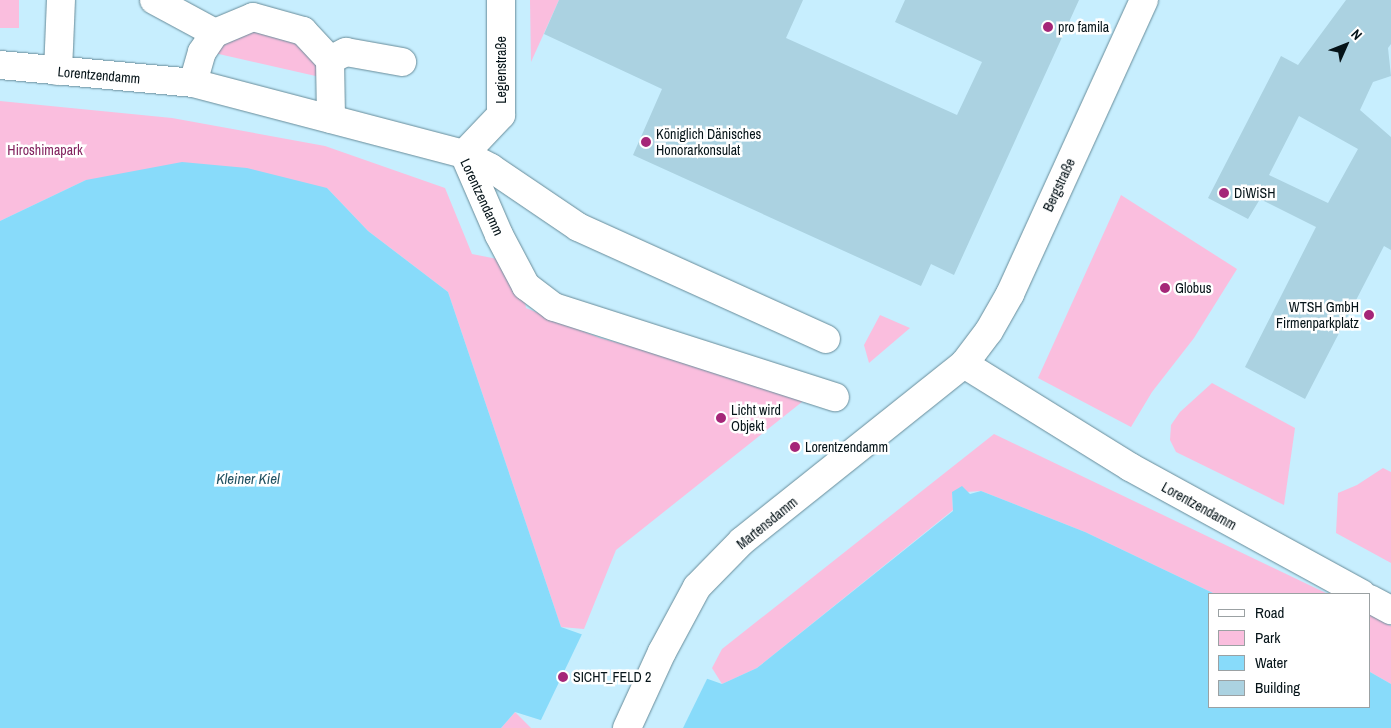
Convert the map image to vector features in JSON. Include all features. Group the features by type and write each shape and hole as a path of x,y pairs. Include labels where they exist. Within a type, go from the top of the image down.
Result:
{"street":[{"path":"58,71 61,0"},
{"path":"154,0 215,34"},
{"name":"Legienstraße","path":"464,154 501,115 500,0"},
{"name":"Bergstraße","path":"964,364 989,331 1010,294 1144,0"},
{"path":"193,83 202,52 215,34 253,17 303,31 330,60 331,120"},
{"path":"330,60 346,52 402,62"},
{"name":"Lorentzendamm","path":"0,65 193,83 464,154 499,234 526,286 554,307 835,397"},
{"path":"464,154 491,168 578,227 826,339"},
{"name":"Lorentzendamm","path":"964,364 1130,467 1360,593"},
{"name":"Martensdamm","path":"627,728 662,652 697,587 719,564 964,364"},
{"path":"1371,600 1391,610"}],"green space":[{"path":"0,0 19,0 19,28 0,28"},
{"path":"530,0 559,0 531,62"},
{"path":"277,30 317,57 320,77 210,52 235,31"},
{"name":"Hiroshimapark","path":"0,101 172,118 325,146 445,188 472,254 518,263 526,308 600,338 812,394 616,550 584,629 561,627 448,292 368,231 327,188 86,180 0,221"},
{"path":"1121,195 1237,269 1194,338 1152,392 1131,427 1038,378"},
{"path":"880,315 910,328 869,363 864,345"},
{"path":"1212,383 1295,428 1284,505 1176,452 1170,440 1171,425 1180,412"},
{"path":"994,434 1326,593 1213,593 1085,532 981,491 952,493 953,510 757,668 722,684 712,668 722,649"},
{"path":"1383,468 1391,472 1391,563 1336,533 1338,493 1357,485"},
{"path":"1371,615 1391,626 1391,684 1371,673"},
{"path":"515,712 531,728 501,728"}],"water":[{"name":"Kleiner Kiel","path":"182,162 247,168 327,188 368,231 448,292 561,627 722,684 757,668 953,511 952,492 962,486 970,494 981,491 1085,532 1213,593 1208,593 1208,708 1371,708 1371,673 1391,684 1391,728 566,728 515,712 501,728 0,728 0,221 86,180"}],"pier":[{"path":"583,632 708,677 683,728 558,728 540,722"}],"building":[{"path":"559,0 803,0 786,38 957,115 982,62 895,22 905,0 1079,0 954,275 931,264 921,286 633,155 662,89 544,34"},
{"path":"1346,0 1391,0 1391,44 1388,48 1391,76 1373,82 1360,110 1391,137 1391,250 1384,246 1305,399 1245,367 1316,227 1260,199 1248,219 1208,198 1281,56 1298,65","holes":["1299,116 1358,149 1328,203 1269,175"]}],"place":[{"name":"pro famila","path":"1048,27"},
{"name":"Königlich Dänisches Honorarkonsulat","path":"646,142"},
{"name":"DiWiSH","path":"1224,193"},
{"name":"Globus","path":"1165,288"},
{"name":"WTSH GmbH Firmenparkplatz","path":"1369,315"},
{"name":"Licht wird Objekt","path":"721,418"},
{"name":"Lorentzendamm","path":"795,447"},
{"name":"SICHT_FELD 2","path":"563,677"}]}
